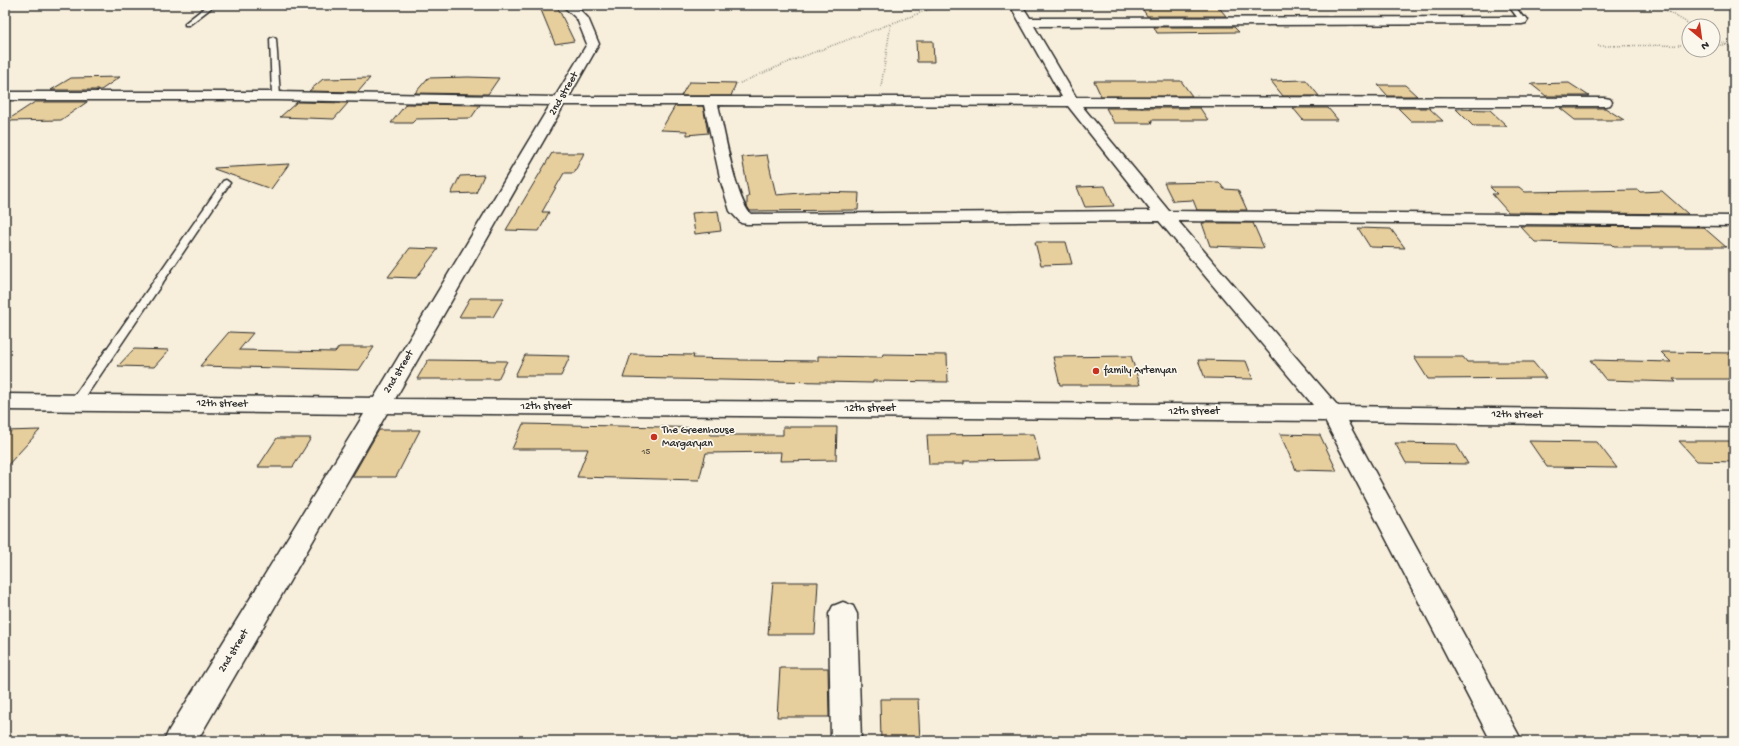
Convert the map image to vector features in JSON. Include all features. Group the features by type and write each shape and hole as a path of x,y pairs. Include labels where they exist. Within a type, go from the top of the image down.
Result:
{"street":[{"name":"2nd street","path":"180,741 380,406 593,44 582,18 568,5"},
{"path":"1021,13 1522,20"},
{"path":"1021,13 1072,102 1164,216 1332,413 1507,741"},
{"path":"5,96 276,96 560,101 1605,102"},
{"path":"710,101 736,205 738,211 747,219 1164,216 1734,221"},
{"name":"12th street","path":"5,402 1332,413 1734,419"},
{"path":"843,614 846,741"}],"lane":[{"path":"187,24 212,5"},
{"path":"1511,5 1522,20"},
{"path":"273,39 276,96"},
{"path":"76,402 226,184"}],"path":[{"path":"740,83 796,59 933,8 932,5"},
{"path":"1656,5 1681,19"},
{"path":"878,102 891,23"},
{"path":"1721,42 1734,49"},
{"path":"1721,45 1734,46"},
{"path":"1598,46 1681,46"}],"building":[{"path":"539,5 554,5 559,10 574,41 555,44"},
{"path":"1140,5 1217,5 1226,16 1147,16"},
{"path":"1154,27 1234,27 1239,32 1157,33"},
{"path":"916,41 933,41 934,62 917,62"},
{"path":"120,77 101,90 51,90 71,78"},
{"path":"370,78 358,92 309,91 323,79"},
{"path":"428,78 499,78 488,94 415,93"},
{"path":"1306,80 1319,96 1283,96 1271,81"},
{"path":"1094,81 1181,81 1192,96 1101,96"},
{"path":"689,82 736,83 731,96 681,96"},
{"path":"1569,83 1589,96 1546,96 1531,84"},
{"path":"1378,85 1405,85 1417,96 1388,96"},
{"path":"35,102 87,102 61,120 6,121"},
{"path":"297,102 348,103 334,119 280,117"},
{"path":"406,104 480,105 471,118 416,119 412,123 391,123"},
{"path":"675,106 703,106 708,133 687,135 687,131 661,130"},
{"path":"1106,108 1200,108 1208,120 1151,120 1152,123 1114,123"},
{"path":"1293,108 1328,108 1338,120 1303,120"},
{"path":"1398,108 1429,108 1443,121 1411,121"},
{"path":"1560,108 1605,108 1624,120 1575,120"},
{"path":"1456,109 1490,110 1507,126 1473,126"},
{"path":"552,153 584,153 574,173 564,173 542,212 549,212 539,231 506,230"},
{"path":"767,155 776,195 813,192 859,193 858,210 750,211 747,206 747,197 749,197 742,157"},
{"path":"289,164 271,189 214,169 214,168"},
{"path":"484,175 476,193 451,194 460,176"},
{"path":"1219,182 1224,189 1238,190 1247,210 1197,210 1193,200 1173,201 1164,183"},
{"path":"1105,186 1114,206 1085,207 1077,187"},
{"path":"1490,187 1519,187 1525,192 1662,191 1688,214 1508,212 1492,194 1497,194"},
{"path":"718,211 721,231 695,234 692,213"},
{"path":"1202,223 1253,223 1264,248 1210,246"},
{"path":"1520,226 1703,227 1726,247 1614,247 1611,244 1535,242"},
{"path":"1358,228 1391,229 1405,248 1370,247"},
{"path":"1035,242 1066,242 1072,264 1041,265"},
{"path":"410,248 438,249 416,278 388,277"},
{"path":"470,298 504,298 493,317 459,317"},
{"path":"229,332 253,333 239,350 335,352 339,347 374,347 359,370 200,366"},
{"path":"134,349 169,350 154,367 118,366"},
{"path":"1661,352 1734,353 1734,379 1673,379 1676,382 1606,380 1590,360 1671,362"},
{"path":"631,354 694,355 693,358 739,360 818,361 818,356 882,357 883,354 947,355 948,382 873,381 873,383 623,378"},
{"path":"525,355 570,356 561,376 515,376"},
{"name":"family Artenyan","path":"1131,356 1140,385 1060,385 1053,357"},
{"path":"1414,357 1463,357 1467,362 1533,362 1546,378 1428,379"},
{"path":"428,360 507,361 498,379 417,379"},
{"path":"1198,360 1246,361 1253,379 1205,378"},
{"path":"523,424 711,428 710,435 783,435 783,427 837,427 836,460 780,461 781,452 706,453 699,480 577,477 588,449 512,449"},
{"path":"40,430 5,468 5,431"},
{"path":"379,430 420,430 396,477 352,477"},
{"path":"1034,434 1040,460 964,461 964,464 929,464 927,435"},
{"path":"1280,434 1320,435 1337,471 1296,470"},
{"path":"277,438 311,438 293,467 258,467"},
{"path":"1529,441 1597,442 1617,468 1547,467"},
{"path":"1679,441 1729,441 1734,447 1734,462 1697,461"},
{"path":"1395,443 1456,444 1468,464 1406,463"},
{"path":"773,582 818,582 815,634 768,634"},
{"path":"780,668 828,668 829,717 777,717"},
{"path":"880,699 918,699 920,741 881,741"}],"place":[{"name":"family Artenyan","path":"1096,371"},
{"name":"The Greenhouse Margaryan","path":"654,437"}]}
